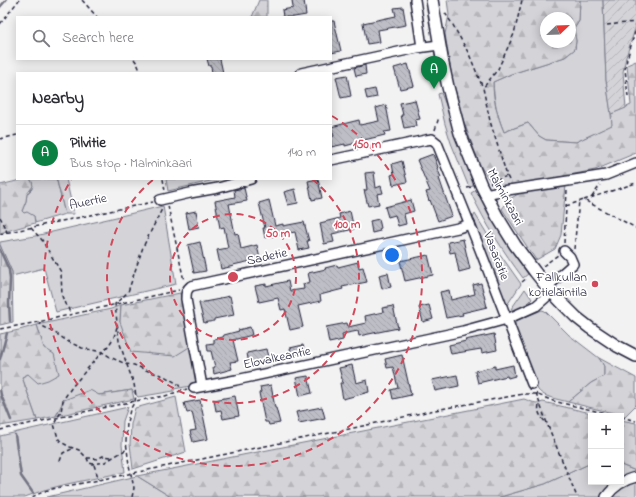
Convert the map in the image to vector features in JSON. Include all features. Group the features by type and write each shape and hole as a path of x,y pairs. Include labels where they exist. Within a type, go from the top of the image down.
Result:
{"main road":[{"name":"Malminkaari","path":"432,0 439,45 460,133 485,194 497,216 515,245 549,290 576,317 590,328 617,346 636,356"}],"street":[{"path":"415,0 422,47"},
{"path":"306,72 422,47 439,45"},
{"path":"332,160 432,139"},
{"name":"Vasaratie","path":"432,139 438,145 532,384"},
{"path":"485,194 606,175 636,163"},
{"path":"163,199 218,188 247,180"},
{"name":"Sadetie","path":"187,290 191,286 470,224"},
{"name":"Elovalkeantie","path":"198,387 462,331 507,319 536,306 574,264 567,254"},
{"path":"187,290 186,299 198,387"},
{"path":"606,497 616,485 629,478 636,477"}],"path":[{"path":"0,24 19,0"},
{"path":"82,0 96,16"},
{"path":"483,88 498,69 514,34 522,0"},
{"path":"443,12 453,25 469,54 483,88 490,121 507,176 514,189"},
{"path":"607,25 636,22"},
{"path":"628,97 625,69 636,29"},
{"path":"135,60 141,72"},
{"path":"432,139 439,117"},
{"path":"0,139 16,135"},
{"path":"591,198 606,175"},
{"path":"491,183 507,176"},
{"path":"0,329 38,322 177,290 187,290 163,199 163,180"},
{"path":"567,254 566,206 568,182"},
{"path":"566,206 636,183"},
{"path":"115,304 128,292 143,247 163,199"},
{"name":"Auertie","path":"0,234 163,199"},
{"path":"584,200 636,228"},
{"path":"540,268 567,254 573,253 579,201"},
{"path":"0,217 7,233"},
{"path":"31,228 42,240 61,272 62,296 70,314"},
{"path":"115,304 120,341 126,364 134,384 136,396 127,422 126,441 134,488 132,497"},
{"path":"38,322 69,342 82,348 102,352 126,364 134,365 164,376 178,384 182,390"},
{"path":"117,325 114,337 109,345 94,361 63,400 61,412 54,424 60,442 79,450 87,458 89,463 94,464 105,462 127,449"},
{"path":"0,430 165,396 182,390 198,387"},
{"path":"32,497 56,488 131,474 435,410 523,394 536,394 553,401 604,413"},
{"path":"536,394 577,497"},
{"path":"540,403 538,412 548,426"},
{"path":"624,418 636,421"},
{"path":"60,461 63,453 73,448"},
{"path":"87,458 97,459 103,456 114,457"},
{"path":"94,464 99,480"}],"green space":[{"path":"259,0 267,0 267,16 252,16"},
{"path":"447,0 580,0 579,21 576,26 576,12 540,12 540,48 575,49 565,57 511,74 493,82 497,113 504,132 528,123 539,136 546,140 576,142 612,125 611,114 631,105 627,65 636,61 636,153 595,170 534,182 500,186 490,181 481,167 463,119 452,78 445,34 449,15"},
{"path":"580,0 603,0 606,80 613,125 576,142 546,140 539,136 528,123 504,132 496,107 493,82 511,74 565,57 576,48 576,26 579,21"},
{"path":"603,0 636,0 636,26 623,72 626,108 611,114 606,80"},
{"path":"441,93 473,184 473,186 470,187 451,143 445,124 438,94"},
{"path":"21,180 31,180 33,186 27,194 22,211 34,216 35,223 0,233 0,185"},
{"path":"31,180 56,180 65,214 35,223 34,216 24,213 22,211 27,194 32,189"},
{"path":"56,180 66,180 74,214 65,214"},
{"path":"166,180 215,180 168,191"},
{"path":"566,185 561,235 555,249 536,260 502,209 510,199 523,192"},
{"path":"476,190 505,241 528,274 523,278 501,247 482,215 471,193"},
{"path":"163,206 176,284 56,312 44,268 12,276 12,272 0,245 0,242 35,236"},
{"path":"475,214 495,247 521,284 507,305 472,220"},
{"path":"0,245 12,272 13,322 0,325"},
{"path":"525,289 532,299 520,309 511,309"},
{"path":"180,293 191,346 175,356 131,352 120,322 121,305"},
{"path":"121,305 120,322 191,346 199,381 196,385 174,389 174,391 138,397 132,390 64,400 56,416 37,420 22,377 28,374 44,348 37,325 111,309"},
{"path":"542,310 545,311 569,335 599,358 604,366 604,376 591,383 568,402 548,397 538,390 515,330 517,320"},
{"path":"37,325 44,348 54,354 59,374 38,383 28,374 22,377 37,420 0,426 0,334"},
{"path":"599,358 636,378 636,405 625,416 624,413 613,413 568,402 591,383 604,376 604,366"},
{"path":"90,390 99,395 132,390 134,399 56,416 64,400"},
{"path":"176,397 186,452 133,469 130,444 131,424 135,408"},
{"path":"524,399 536,403 543,402 591,413 588,413 588,464 545,484 500,497 171,497 137,476"},
{"path":"128,407 123,421 122,445 125,472 67,484 25,497 0,497 0,436"},
{"path":"624,421 636,423 636,471 624,466"},
{"path":"588,464 588,485 624,485 624,466 636,471 636,497 500,497 545,484"},
{"path":"137,476 171,497 47,497"}],"building":[{"path":"292,0 304,0 306,15 283,16 282,10 293,8"},
{"path":"403,7 406,25 378,30 380,42 367,44 363,23 396,16 394,8"},
{"path":"332,21 334,21 341,51 332,53"},
{"path":"207,60 220,60 223,72 212,72 211,66 209,66"},
{"path":"408,64 414,86 400,89 394,68"},
{"path":"365,65 366,74 356,76 354,68"},
{"path":"347,75 351,96 341,98 336,77"},
{"path":"375,89 377,97 367,99 365,91"},
{"path":"415,100 420,119 415,120 416,126 404,128 400,103"},
{"path":"386,105 391,131 384,132 385,135 364,141 345,146 345,144 332,147 332,137 334,136 332,127 359,120 360,125 379,121 376,108"},
{"path":"433,154 441,177 439,178 452,216 438,221 426,192 430,191 417,160"},
{"path":"402,161 407,182 393,185 391,175 394,174 392,164"},
{"path":"374,172 376,188 381,186 383,193 377,194 379,204 368,206 364,190 367,190 365,173"},
{"path":"318,180 322,198 312,200 308,181"},
{"path":"244,188 247,201 229,204 235,234 238,233 241,249 257,245 260,259 221,269 217,250 228,248 224,227 220,228 215,201 235,197 234,190"},
{"path":"295,189 298,203 288,205 284,192"},
{"path":"269,200 275,226 304,222 309,241 307,241 309,248 299,250 295,232 265,238 263,228 265,228 259,203"},
{"path":"411,200 414,211 404,214 406,224 398,226 395,215 388,217 385,207"},
{"path":"196,211 199,227 189,229 186,213"},
{"path":"350,211 354,229 332,234 334,242 324,244 320,223 340,218 339,214"},
{"path":"379,219 381,228 379,229 380,231 372,233 370,221"},
{"path":"463,239 470,269 459,272 455,252 450,253 448,242"},
{"path":"200,242 206,271 194,273 188,245"},
{"path":"428,255 433,275 405,281 400,261"},
{"path":"358,262 359,268 363,267 367,282 342,287 343,289 320,295 321,301 298,306 303,327 290,330 285,309 281,310 278,298 259,302 255,286 266,284 266,286 288,281 290,291 304,289 303,284 310,282 308,273 337,265 338,267"},
{"path":"388,273 391,287 382,289 379,275"},
{"path":"481,283 487,307 462,313 463,315 446,318 440,292 449,290 451,300 475,294 473,285"},
{"path":"230,296 234,315 214,319 214,321 204,323 199,303"},
{"path":"429,305 433,319 423,322 419,307"},
{"path":"393,306 398,328 359,336 358,331 342,334 343,340 329,343 326,327 347,323 348,327 366,323 365,316 383,312 382,308"},
{"path":"250,327 252,335 233,340 238,361 230,362 232,369 214,374 213,368 215,367 211,351 208,351 207,344 214,343 214,339 223,337 224,335"},
{"path":"494,334 497,350 482,353 481,349 451,354 449,345"},
{"path":"303,345 305,353 292,356 290,348"},
{"path":"266,349 269,361 249,365 247,353"},
{"path":"402,355 411,395 393,399 391,390 398,388 393,367 387,368 385,359"},
{"path":"352,365 356,383 367,380 369,392 343,399 340,383 343,383 339,368"},
{"path":"513,365 515,376 508,378 507,376 478,383 475,371 495,366 495,369"},
{"path":"457,375 459,386 435,391 432,380"},
{"path":"308,376 312,393 300,396 296,378"},
{"path":"271,385 275,408 280,423 269,425 268,422 265,422 259,393 261,392 260,387"},
{"path":"235,396 239,416 223,419 221,410 216,411 214,400"},
{"path":"200,400 208,439 193,442 190,431 196,430 192,412 187,413 184,403"},
{"path":"322,407 325,418 299,423 296,412"}],"waterway":[{"path":"0,7 6,0"},
{"path":"0,250 9,270 10,321"},
{"path":"0,359 7,333"},
{"path":"0,390 11,420"},
{"path":"15,435 21,476 33,493"}],"place":[{"name":"Pilvitie","path":"434,89"},
{"name":"Fallkullan kotieläintila","path":"595,284"}]}
